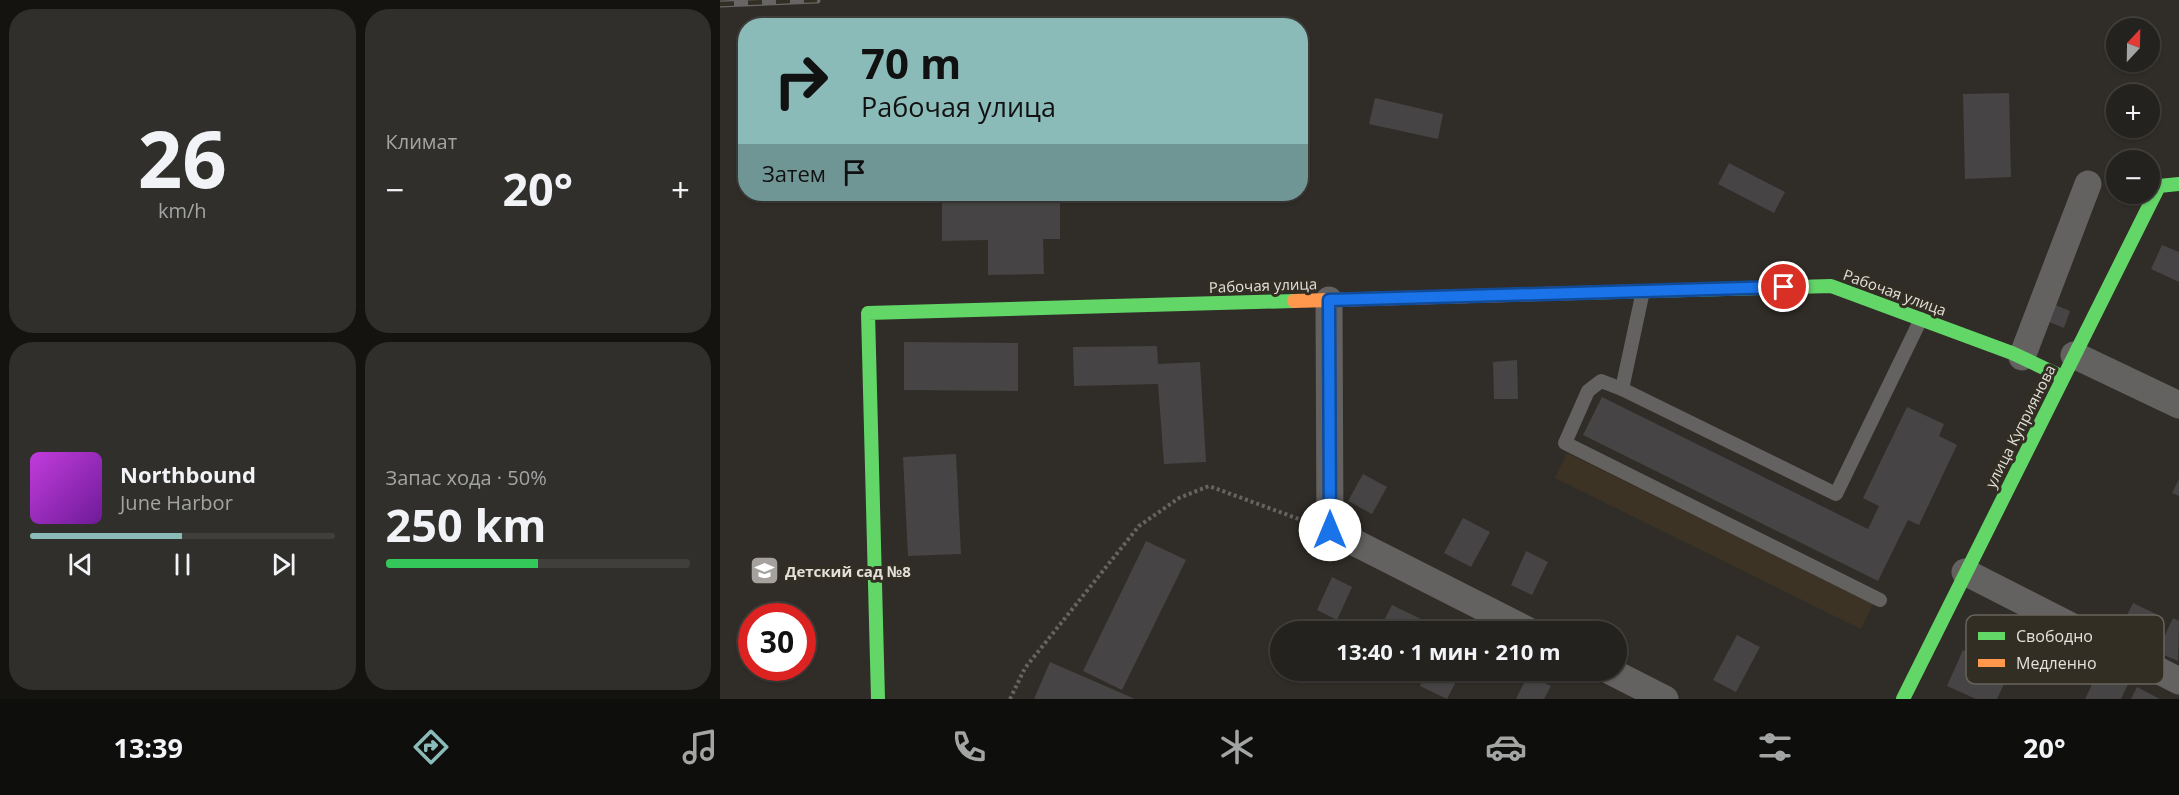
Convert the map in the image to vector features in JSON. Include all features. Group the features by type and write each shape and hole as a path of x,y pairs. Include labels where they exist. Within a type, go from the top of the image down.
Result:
{"street":[{"path":"2022,357 2088,184"},
{"name":"улица Куприянова","path":"1903,699 2159,186 2179,184"},
{"name":"Рабочая улица","path":"878,699 868,313 1831,286 2022,357 2069,366"},
{"path":"1329,300 1330,530 1509,621"},
{"path":"2069,366 2179,405"},
{"path":"1965,572 2049,615"},
{"path":"2164,673 2179,681"},
{"path":"1627,680 1665,699"}],"lane":[{"path":"1622,389 1642,291"},
{"path":"1880,600 1565,442 1588,391 1601,381 1622,389 1836,494 1921,319"}],"path":[{"path":"1010,699 1025,668 1139,526 1179,498 1209,486 1330,530"}],"shaded area":[{"path":"1567,453 1873,604 1861,629 1555,478"}],"building":[{"path":"2009,93 2011,177 1965,179 1963,94"},
{"path":"1375,98 1443,114 1438,139 1369,124"},
{"path":"1729,163 1785,192 1774,213 1718,184"},
{"path":"942,201 1060,201 1060,239 1043,239 1044,274 988,275 988,240 942,241"},
{"path":"2162,245 2179,252 2179,282 2151,269"},
{"path":"2051,303 2070,311 2064,328 2044,320"},
{"path":"904,342 1018,343 1018,391 904,390"},
{"path":"1157,346 1158,364 1200,362 1206,462 1164,464 1158,384 1074,386 1073,347"},
{"path":"1517,360 1518,399 1494,399 1493,362"},
{"path":"1602,397 1868,529 1879,506 1863,498 1907,407 1944,424 1939,436 1957,445 1919,525 1908,520 1878,581 1583,435"},
{"path":"956,454 961,554 908,556 903,457"},
{"path":"1363,474 1387,487 1372,514 1348,501"},
{"path":"2179,479 2179,496 2172,493"},
{"path":"1463,518 1490,532 1471,567 1444,553"},
{"path":"1146,541 1186,560 1122,690 1083,671"},
{"path":"1526,551 1548,562 1532,595 1511,585"},
{"path":"1332,577 1352,587 1337,620 1317,610"},
{"path":"2133,603 2156,614 2156,615 2127,615"},
{"path":"1392,605 1423,620 1422,621 1384,621"},
{"path":"2173,618 2179,621 2178,661 2164,655 2164,637"},
{"path":"1737,635 1760,647 1736,692 1713,680"},
{"path":"1963,650 1966,651 1966,684 2004,684 1997,699 1976,699 1947,686"},
{"path":"1050,662 1135,699 1034,699"},
{"path":"1422,681 1456,681 1447,699 1420,686"},
{"path":"1525,681 1541,681 1551,686 1544,699 1516,699"},
{"path":"2092,684 2128,684 2121,699 2085,699"},
{"path":"2137,687 2160,699 2131,699"}],"railway":[{"path":"720,4 817,0"}],"traffic: fast":[{"path":"1903,699 2159,186 2179,184"},
{"path":"1578,293 1831,286 2012,353 2063,377"},
{"path":"878,699 868,313 1294,301"}],"traffic: slow":[{"path":"1294,301 1578,293"}],"place":[{"name":"Детский сад №8","path":"764,571"}],"route":[{"path":"1330,530 1329,300 1784,287"}]}
